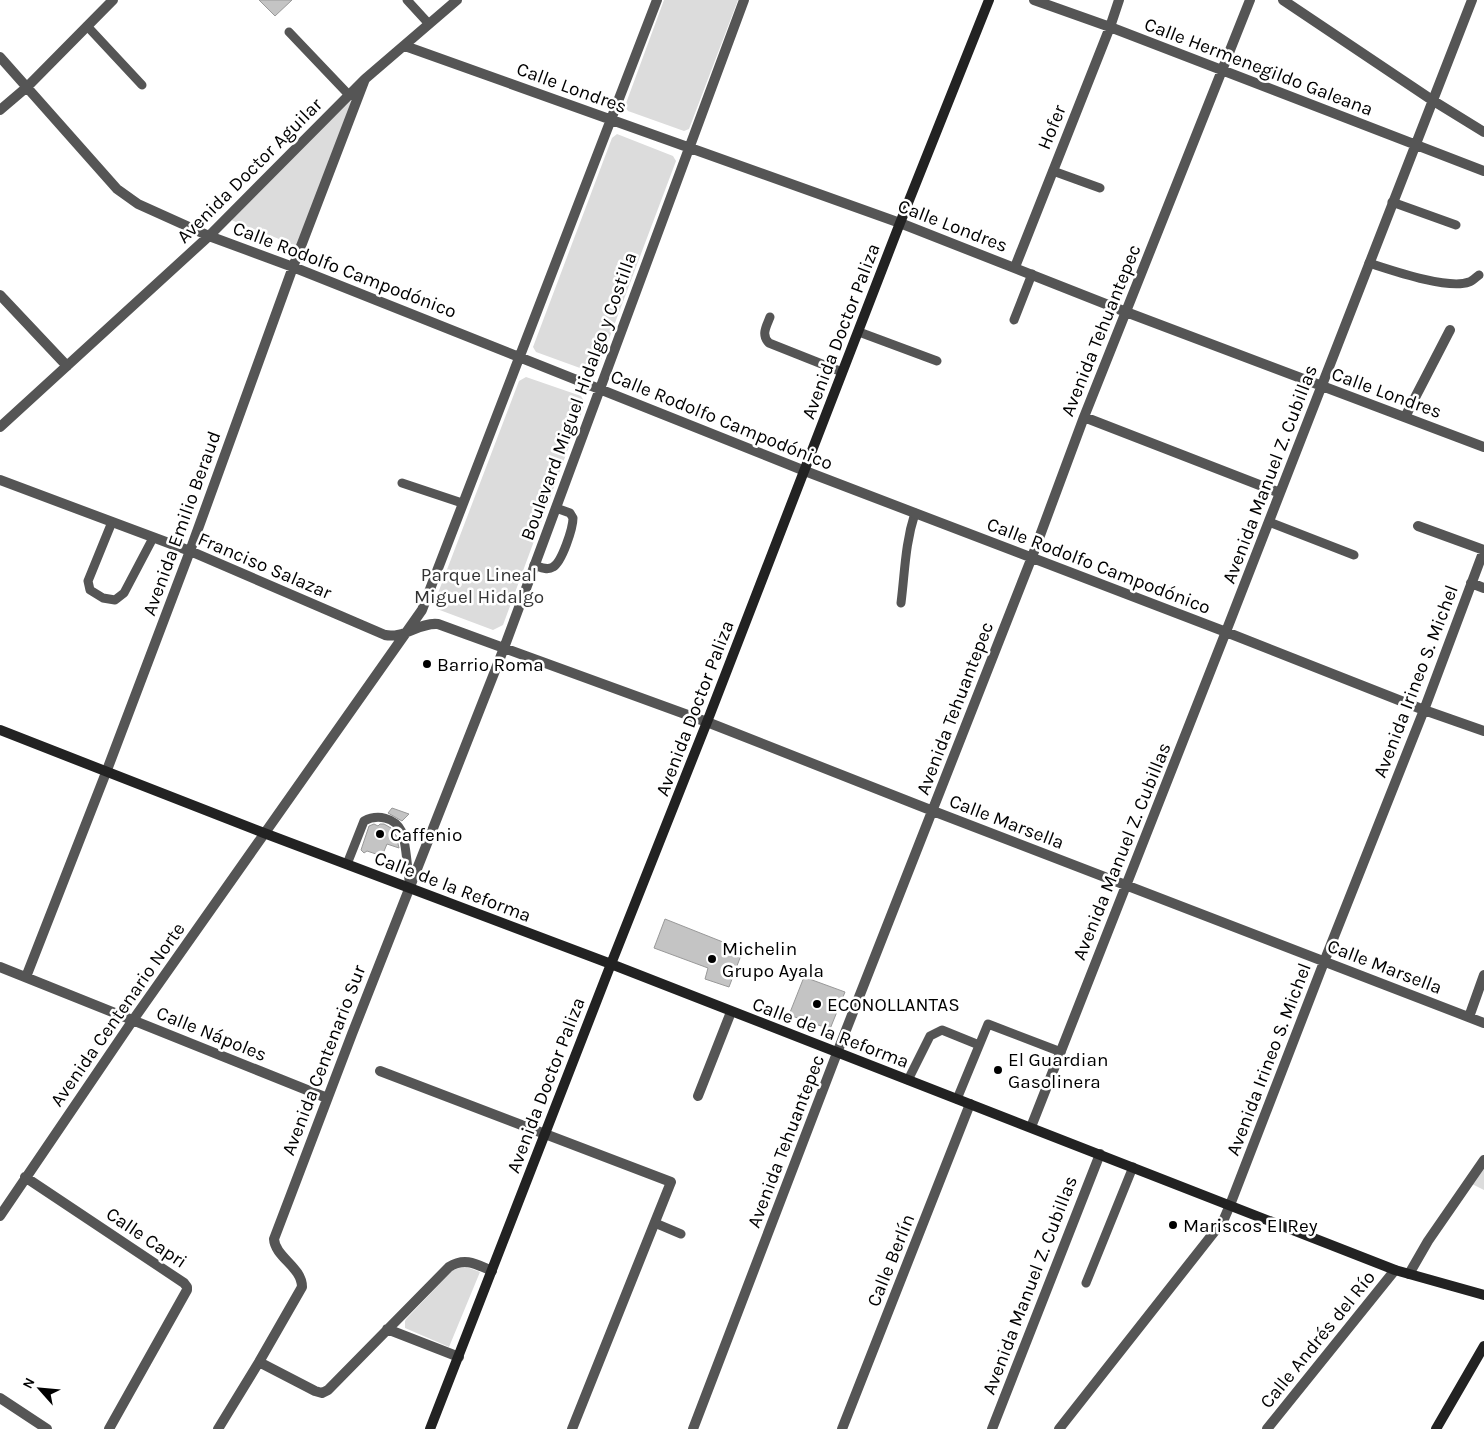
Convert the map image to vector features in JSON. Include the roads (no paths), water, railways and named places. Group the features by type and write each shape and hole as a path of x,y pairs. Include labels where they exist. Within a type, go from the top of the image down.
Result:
{"main road":[{"name":"Avenida Doctor Paliza","path":"430,1429 805,471 900,223 989,0"},
{"name":"Calle de la Reforma","path":"0,730 107,770 264,833 611,964 1395,1270 1484,1295"},
{"path":"1436,1429 1484,1346"}],"street":[{"path":"0,110 27,87 113,0"},
{"name":"Avenida Doctor Aguilar","path":"0,427 209,236 365,79 406,46 457,0"},
{"path":"264,833 422,610 612,121 657,0"},
{"name":"Boulevard Miguel Hidalgo y Costilla","path":"410,888 504,648 744,0"},
{"name":"Calle Hermenegildo Galeana","path":"1034,0 1110,27 1484,172"},
{"name":"Hofer","path":"1015,267 1119,0"},
{"name":"Avenida Tehuantepec","path":"693,1429 837,1053 1032,557 1084,417 1250,0"},
{"path":"1283,0 1432,100 1484,132"},
{"name":"Avenida Manuel Z. Cubillas","path":"1031,1127 1269,522 1414,144 1472,0"},
{"name":"Calle Londres","path":"406,46 900,223 1126,312 1484,447"},
{"name":"Calle Rodolfo Campodónico","path":"0,57 117,190 128,198 209,236 293,267 805,471 1032,557 1424,710 1484,731"},
{"name":"Avenida Emilio Beraud","path":"26,977 190,551 293,267 365,79"},
{"path":"0,295 67,366"},
{"path":"1404,417 1450,330"},
{"path":"1084,417 1280,493"},
{"name":"Franciso Salazar","path":"0,480 190,551 386,635 392,637 404,634"},
{"path":"1418,526 1484,550"},
{"name":"Avenida Irineo S. Michel","path":"1059,1429 1224,1218 1424,710 1484,550"},
{"path":"1471,583 1484,588"},
{"name":"Calle Marsella","path":"404,634 428,623 438,624 707,722 1484,1023"},
{"name":"Avenida Centenario Norte","path":"0,1216 133,1020 264,833"},
{"name":"Avenida Centenario Sur","path":"259,1362 302,1287 300,1275 276,1246 274,1238 410,888"},
{"name":"Calle Nápoles","path":"0,967 327,1098"},
{"path":"1469,1017 1484,975"},
{"path":"698,1096 731,1012"},
{"path":"380,1071 671,1182 572,1429"},
{"name":"Calle Berlín","path":"842,1429 970,1104"},
{"name":"Avenida Manuel Z. Cubillas","path":"992,1429 1100,1154"},
{"path":"1409,1274 1428,1241 1484,1160"},
{"name":"Calle Capri","path":"25,1177 184,1283 187,1287 109,1429"},
{"path":"218,1429 259,1362 315,1392 322,1393 328,1390 441,1275 456,1263 470,1262 492,1271"},
{"name":"Calle Andrés del Río","path":"1267,1429 1395,1270"},
{"path":"387,1329 459,1356"},
{"path":"0,1398 47,1429"}],"lane":[{"path":"407,0 429,24"},
{"path":"87,26 142,85"},
{"path":"290,32 349,95"},
{"path":"1053,171 1100,188"},
{"path":"1392,202 1456,225"},
{"path":"1369,263 1390,270 1450,284 1470,282 1479,275"},
{"path":"1014,320 1032,274"},
{"path":"770,317 764,333 765,339 842,372"},
{"path":"859,332 937,361"},
{"path":"402,483 462,503"},
{"path":"534,565 546,569 554,567 559,560 573,526 573,518 570,513 556,508"},
{"path":"901,602 905,553 916,513"},
{"path":"112,522 88,581 90,590 103,598 116,600 124,593 153,538"},
{"path":"1269,522 1354,555"},
{"path":"347,864 364,821 374,816 386,818 396,824 402,832 410,888"},
{"path":"957,1099 988,1024 1061,1052"},
{"path":"908,1080 930,1036 942,1030 979,1044"},
{"path":"1086,1283 1132,1167"},
{"path":"655,1223 681,1234"}],"place":[{"name":"Barrio Roma","path":"427,664"},
{"name":"Caffenio","path":"380,834"},
{"name":"Michelin Grupo Ayala","path":"712,959"},
{"name":"ECONOLLANTAS","path":"817,1004"},
{"name":"El Guardian Gasolinera","path":"998,1070"},
{"name":"Mariscos El Rey","path":"1173,1225"}],"park label":[{"name":"Parque Lineal Miguel Hidalgo","path":"479,585"}]}
